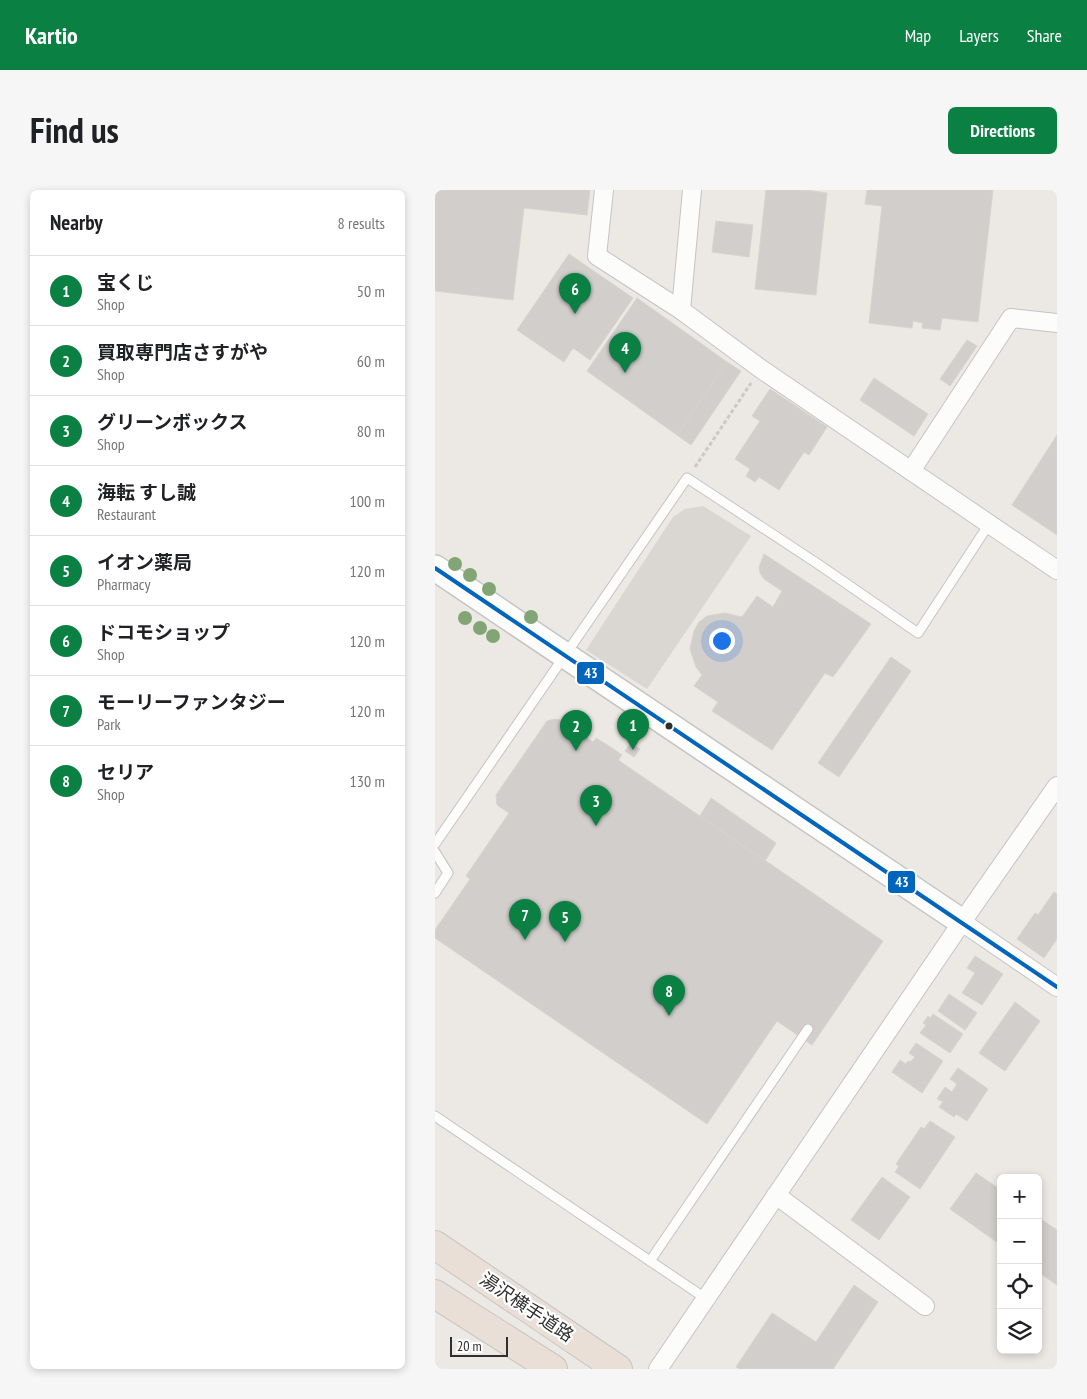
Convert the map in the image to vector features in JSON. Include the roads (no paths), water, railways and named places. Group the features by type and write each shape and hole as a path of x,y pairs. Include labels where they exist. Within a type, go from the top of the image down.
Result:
{"highway":[{"name":"湯沢横手道路","path":"435,1245 618,1369"},
{"path":"435,1294 553,1369"}],"street":[{"path":"603,190 597,256 681,310 761,369 1057,570"},
{"path":"681,310 692,190"},
{"path":"911,471 1011,318 1057,323"},
{"path":"435,568 1057,986"},
{"path":"658,1369 962,922 1057,786"},
{"path":"776,1195 925,1306"}],"lane":[{"path":"435,844 687,478 818,564 918,633 989,524"},
{"path":"435,852 448,872 435,893"},
{"path":"650,1261 808,1029"},
{"path":"435,1116 705,1298"}],"place":[{"name":"ドコモショップ","path":"575,314"},
{"name":"海転 すし誠","path":"625,373"},
{"name":"宝くじ","path":"633,750"},
{"name":"買取専門店さすがや","path":"576,751"},
{"name":"グリーンボックス","path":"596,826"},
{"name":"モーリーファンタジー","path":"525,940"},
{"name":"イオン薬局","path":"565,942"},
{"name":"セリア","path":"669,1016"}]}
